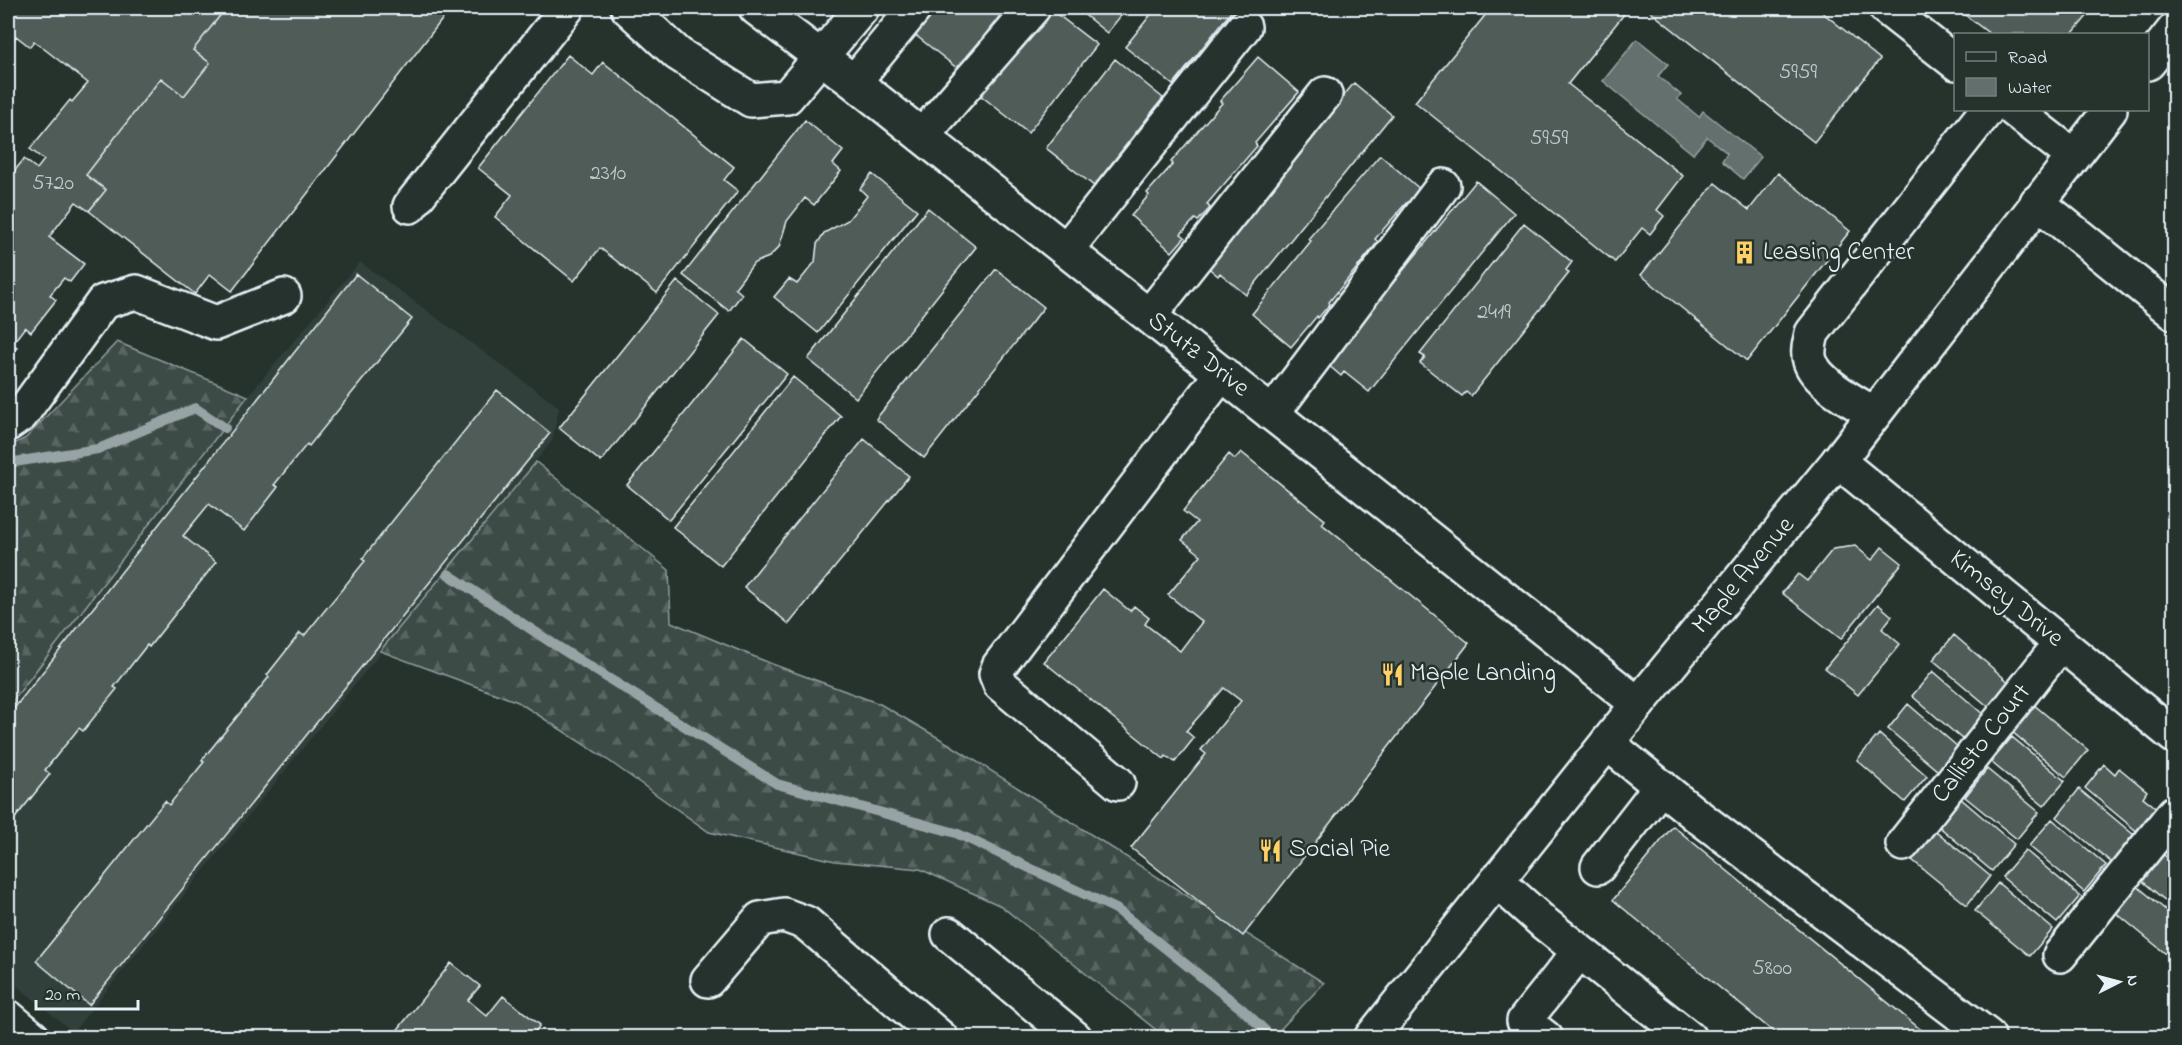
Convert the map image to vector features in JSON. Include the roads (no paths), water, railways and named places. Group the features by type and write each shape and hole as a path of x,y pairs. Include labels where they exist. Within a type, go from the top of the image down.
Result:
{"street":[{"path":"410,206 567,8"},
{"path":"628,8 678,54 750,100 787,97 862,8"},
{"name":"Stutz Drive","path":"756,8 854,82 1638,704"},
{"path":"854,82 915,8"},
{"path":"922,136 1033,8"},
{"path":"1886,8 1954,61"},
{"path":"1066,250 1244,27"},
{"path":"2149,62 2175,30"},
{"path":"1149,316 1325,94"},
{"path":"1874,414 1815,372 1809,359 1812,333 1986,111"},
{"path":"2015,111 2073,156"},
{"name":"Maple Avenue","path":"1371,1038 1638,704 1838,461 2109,111"},
{"path":"1272,414 1443,186"},
{"path":"2037,202 2175,313"},
{"path":"8,424 21,415 103,302 136,292 216,323 284,296"},
{"path":"1118,783 1000,684 996,674 999,666 1222,373"},
{"name":"Kimsey Drive","path":"1838,461 2175,736"},
{"name":"Callisto Court","path":"1903,844 2061,643"},
{"path":"1607,743 1988,1036"},
{"path":"1598,867 1661,786"},
{"path":"2060,955 2175,813"},
{"path":"1497,881 1544,923 1689,1038"},
{"path":"708,980 760,919 784,915 806,923 942,1038"},
{"path":"949,934 1075,1038"},
{"path":"1527,1032 1580,951"},
{"path":"8,1017 33,1038"}],"water":[{"path":"1637,39 1668,64 1658,76 1681,95 1677,99 1699,117 1703,111 1761,157 1743,179 1722,161 1727,153 1707,137 1693,154 1603,81"}],"waterway":[{"path":"8,463 98,449 195,408 225,428"},
{"path":"448,574 552,643 777,784 956,833 1116,909 1242,1009 1273,1038"}],"place":[{"name":"Leasing Center","path":"1745,253"},
{"name":"Maple Landing","path":"1392,674"},
{"name":"Social Pie","path":"1271,850"}]}
